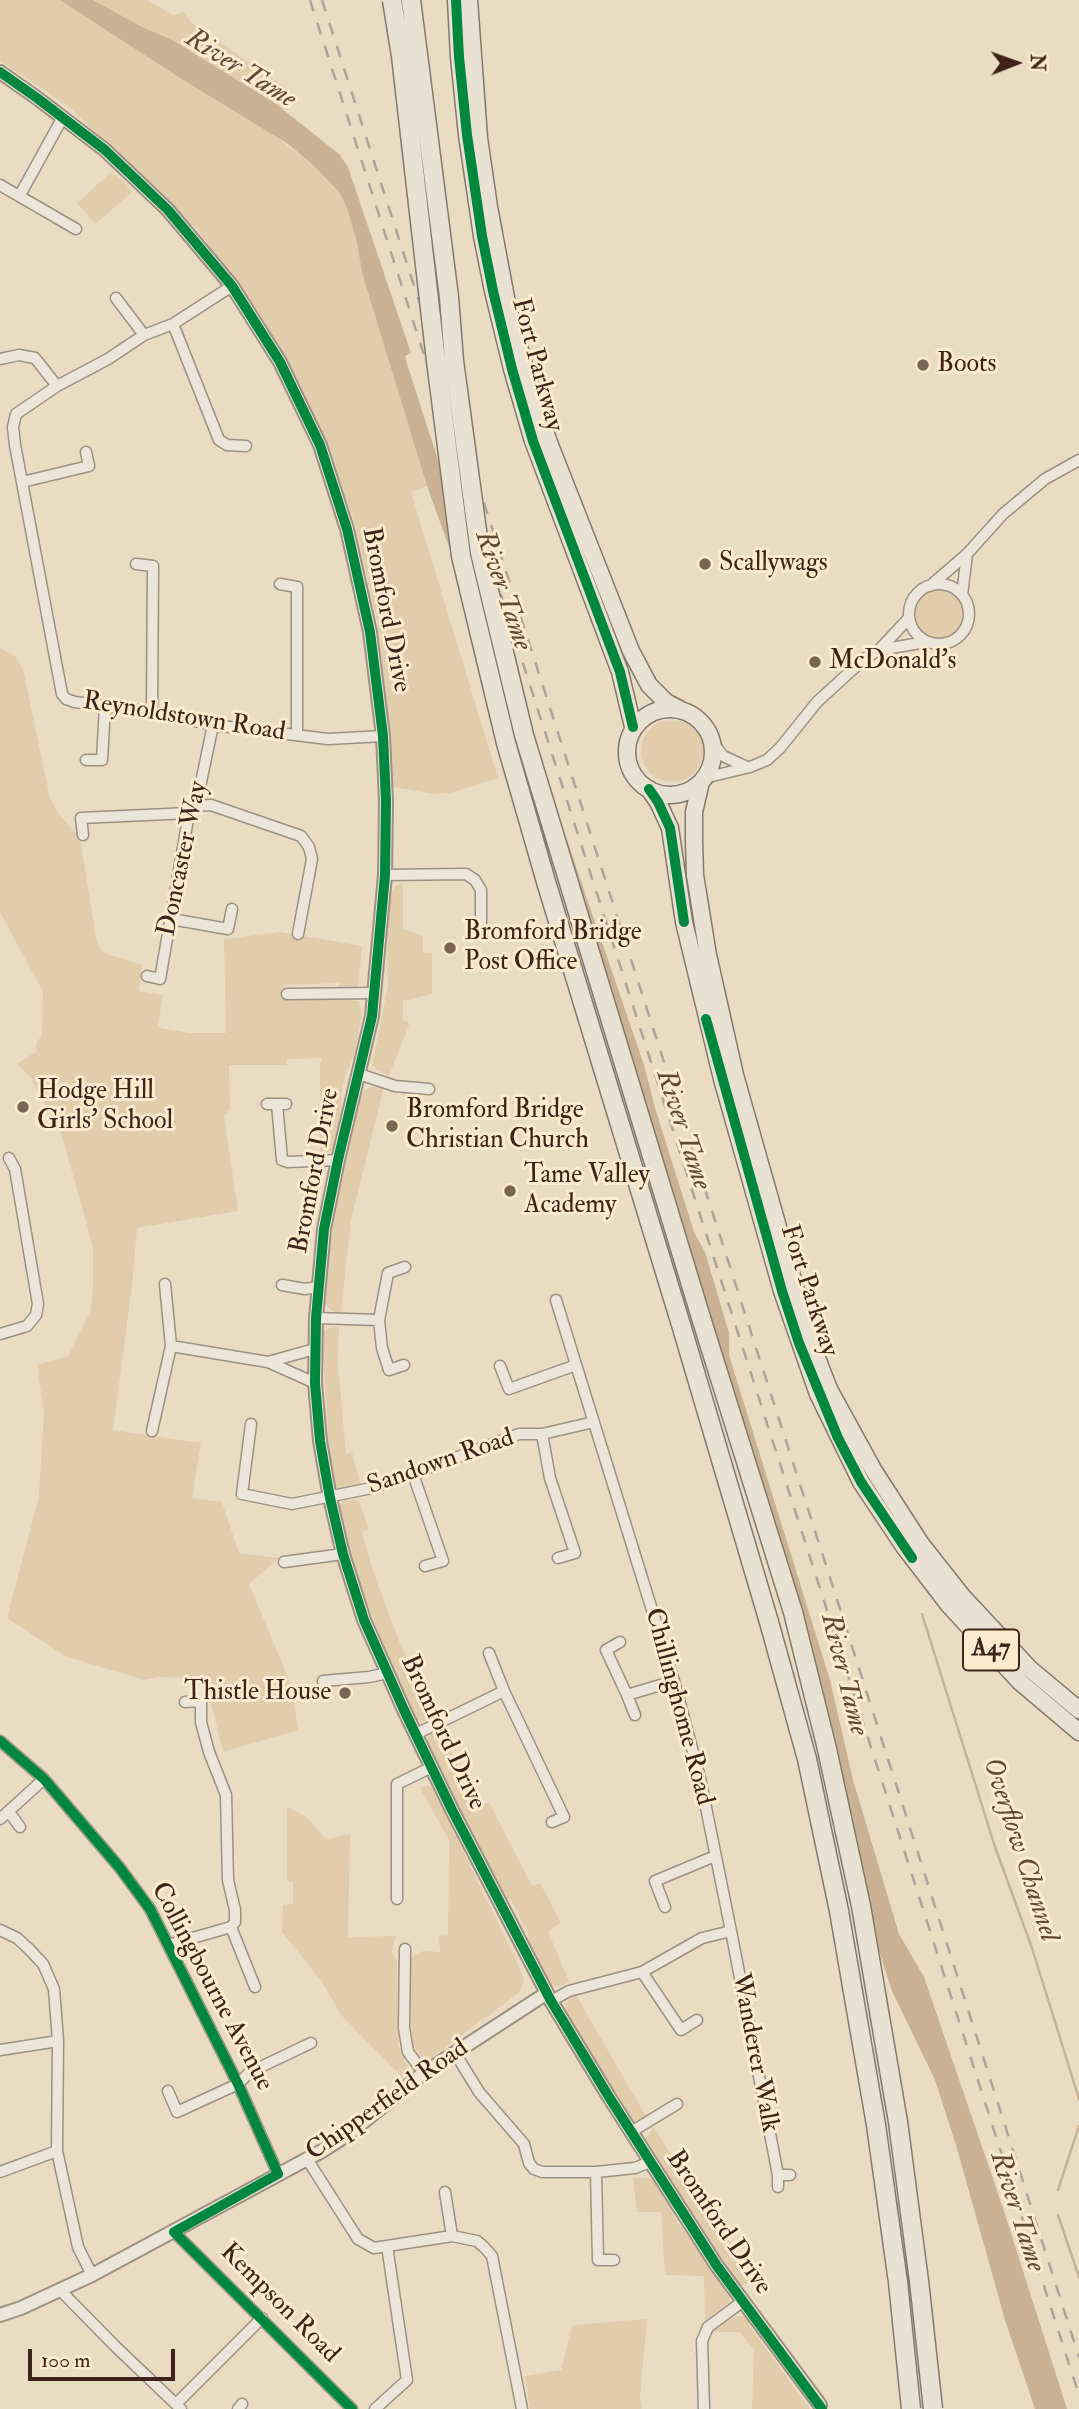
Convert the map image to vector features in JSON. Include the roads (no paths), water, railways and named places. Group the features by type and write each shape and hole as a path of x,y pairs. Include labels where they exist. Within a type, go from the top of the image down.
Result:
{"highway":[{"path":"392,0 401,55 461,556 506,743 690,1354 807,1759 839,1911 876,2125 912,2409"},
{"path":"411,0 480,553 524,735 793,1612 827,1749 861,1906 898,2122 933,2409"}],"main road":[{"name":"Fort Parkway","path":"456,0 460,70 482,236 512,369 533,441 620,672 633,727 627,747 628,761 636,778 649,789 658,802 670,828 684,922 722,1079 799,1343 828,1416 861,1482 905,1548 948,1604 1020,1682 1079,1732"},
{"name":"Fort Parkway","path":"469,0 479,138 489,207 507,303 548,440 631,651 649,685 666,702 690,713 701,723 712,741 711,765 702,780 694,812 695,875 708,955 735,1075 800,1307 829,1390 874,1471 921,1544 962,1596 1030,1669 1079,1710"},
{"path":"633,727 657,710 681,710"},
{"path":"649,789 674,795 691,789 702,780"}],"street":[{"name":"Bromford Drive","path":"0,72 105,150 168,210 232,286 279,362 320,445 348,529 370,632 383,736 386,801 384,875 372,1016 324,1229 316,1318 315,1383 320,1441 343,1554 364,1620 416,1734 549,1997 631,2132 742,2302 821,2407"},
{"path":"20,195 63,117"},
{"path":"0,186 76,229"},
{"name":"Reynoldstown Road","path":"232,286 173,324 144,335 108,359 57,386 16,414 13,427 22,482 62,694 66,699 75,702 152,712 213,725 328,739 383,736"},
{"path":"116,298 144,335"},
{"path":"173,324 219,440 227,445 246,446"},
{"path":"0,359 19,355 35,358 57,386"},
{"path":"22,482 89,466 86,452"},
{"path":"926,642 912,628 909,618 914,598 967,554 1003,514 1045,479 1079,460"},
{"path":"962,595 967,554"},
{"path":"136,564 153,566 152,712"},
{"path":"279,584 297,587 297,735"},
{"path":"879,650 926,642 946,644 963,633 968,625 969,615 962,595 947,585 930,586"},
{"path":"702,780 766,760 780,748 817,702 852,668 879,650 909,618"},
{"path":"86,760 102,760 105,706"},
{"name":"Doncaster Way","path":"147,976 160,979 192,809 213,725"},
{"path":"712,741 723,756 737,764 750,767"},
{"path":"83,835 81,818 211,805 300,836 309,846 312,859 298,934"},
{"path":"384,875 466,874 475,880 481,890 481,930"},
{"path":"171,919 228,929 232,909"},
{"path":"288,994 374,993"},
{"path":"359,1074 395,1086 429,1089"},
{"path":"277,1104 282,1160 338,1160"},
{"path":"0,1334 27,1326 36,1315 38,1304 15,1169 9,1158"},
{"path":"404,1365 389,1370 382,1348 379,1320 387,1273 405,1267"},
{"path":"152,1431 171,1346 165,1284"},
{"path":"282,1284 305,1289 318,1287"},
{"name":"Chillinghome Road","path":"556,1300 674,1681 700,1778 731,1931"},
{"path":"316,1318 379,1320"},
{"path":"171,1346 268,1362 315,1383"},
{"path":"268,1362 315,1349"},
{"path":"500,1366 509,1389 576,1365"},
{"name":"Sandown Road","path":"251,1424 242,1493 292,1504 321,1497 330,1498 413,1474 519,1434 542,1434 594,1422"},
{"path":"542,1434 550,1478 575,1553 558,1558"},
{"path":"413,1474 443,1561 425,1566"},
{"path":"284,1562 343,1554"},
{"path":"620,1642 606,1650 635,1715"},
{"path":"489,1653 504,1691 564,1817 552,1822"},
{"path":"323,1681 388,1673"},
{"path":"627,1695 674,1681"},
{"path":"168,1945 231,1927 235,1922 229,1880 226,1795 209,1752 201,1722 201,1683"},
{"path":"416,1734 504,1691"},
{"path":"185,1702 201,1701"},
{"name":"Collingbourne Avenue","path":"0,1741 44,1779 120,1868 150,1909 238,2084 278,2174"},
{"path":"397,1899 397,1784 432,1767"},
{"path":"0,1819 44,1779"},
{"path":"9,1812 20,1827"},
{"path":"665,1907 655,1881 715,1856"},
{"path":"231,1927 255,1987"},
{"path":"0,1930 17,1938 43,1964 54,1989 58,2041 58,2151 78,2247 92,2275"},
{"path":"549,1997 642,1972 702,1938 731,1931"},
{"name":"Wanderer Walk","path":"731,1931 778,2175 778,2187"},
{"path":"405,1949 404,2028 408,2052 424,2073"},
{"path":"642,1972 681,2030 697,2020"},
{"name":"Chipperfield Road","path":"0,2315 92,2275 307,2159 347,2135 424,2073 549,1997"},
{"path":"0,2050 58,2041"},
{"path":"168,2091 177,2112 238,2084 250,2072 311,2042"},
{"path":"455,2053 479,2092 524,2144 529,2163 534,2169 542,2172 596,2172 635,2168 650,2162"},
{"path":"631,2132 677,2104"},
{"path":"0,2172 58,2151"},
{"path":"307,2159 358,2239 374,2248 452,2236 477,2241 492,2256 522,2409"},
{"path":"596,2172 598,2260 614,2260"},
{"path":"778,2175 790,2175"},
{"path":"445,2192 452,2236"},
{"name":"Kempson Road","path":"174,2232 352,2409"},
{"path":"375,2409 407,2380 387,2246"},
{"path":"60,2290 179,2406 262,2318"},
{"path":"704,2409 702,2341 708,2327 742,2302"}],"waterway":[{"name":"Overflow Channel","path":"922,1614 995,1847 1032,1948 1079,2099"},
{"name":"Overflow Channel","path":"1058,2190 1079,2126"},
{"name":"Overflow Channel","path":"1058,2215 1079,2277"}],"railway":[{"path":"310,0 1079,2395"},
{"path":"322,0 1079,2357"}],"place":[{"name":"Boots","path":"923,365"},
{"name":"Scallywags","path":"705,564"},
{"name":"McDonald's","path":"815,662"},
{"name":"Bromford Bridge Post Office","path":"450,948"},
{"name":"Hodge Hill Girls' School","path":"23,1107"},
{"name":"Bromford Bridge Christian Church","path":"392,1126"},
{"name":"Tame Valley Academy","path":"510,1191"},
{"name":"Thistle House","path":"345,1693"}],"water label":[{"name":"River Tame","path":"240,70"},
{"name":"River Tame","path":"502,591"},
{"name":"River Tame","path":"682,1130"},
{"name":"River Tame","path":"843,1675"},
{"name":"River Tame","path":"1016,2212"}]}
